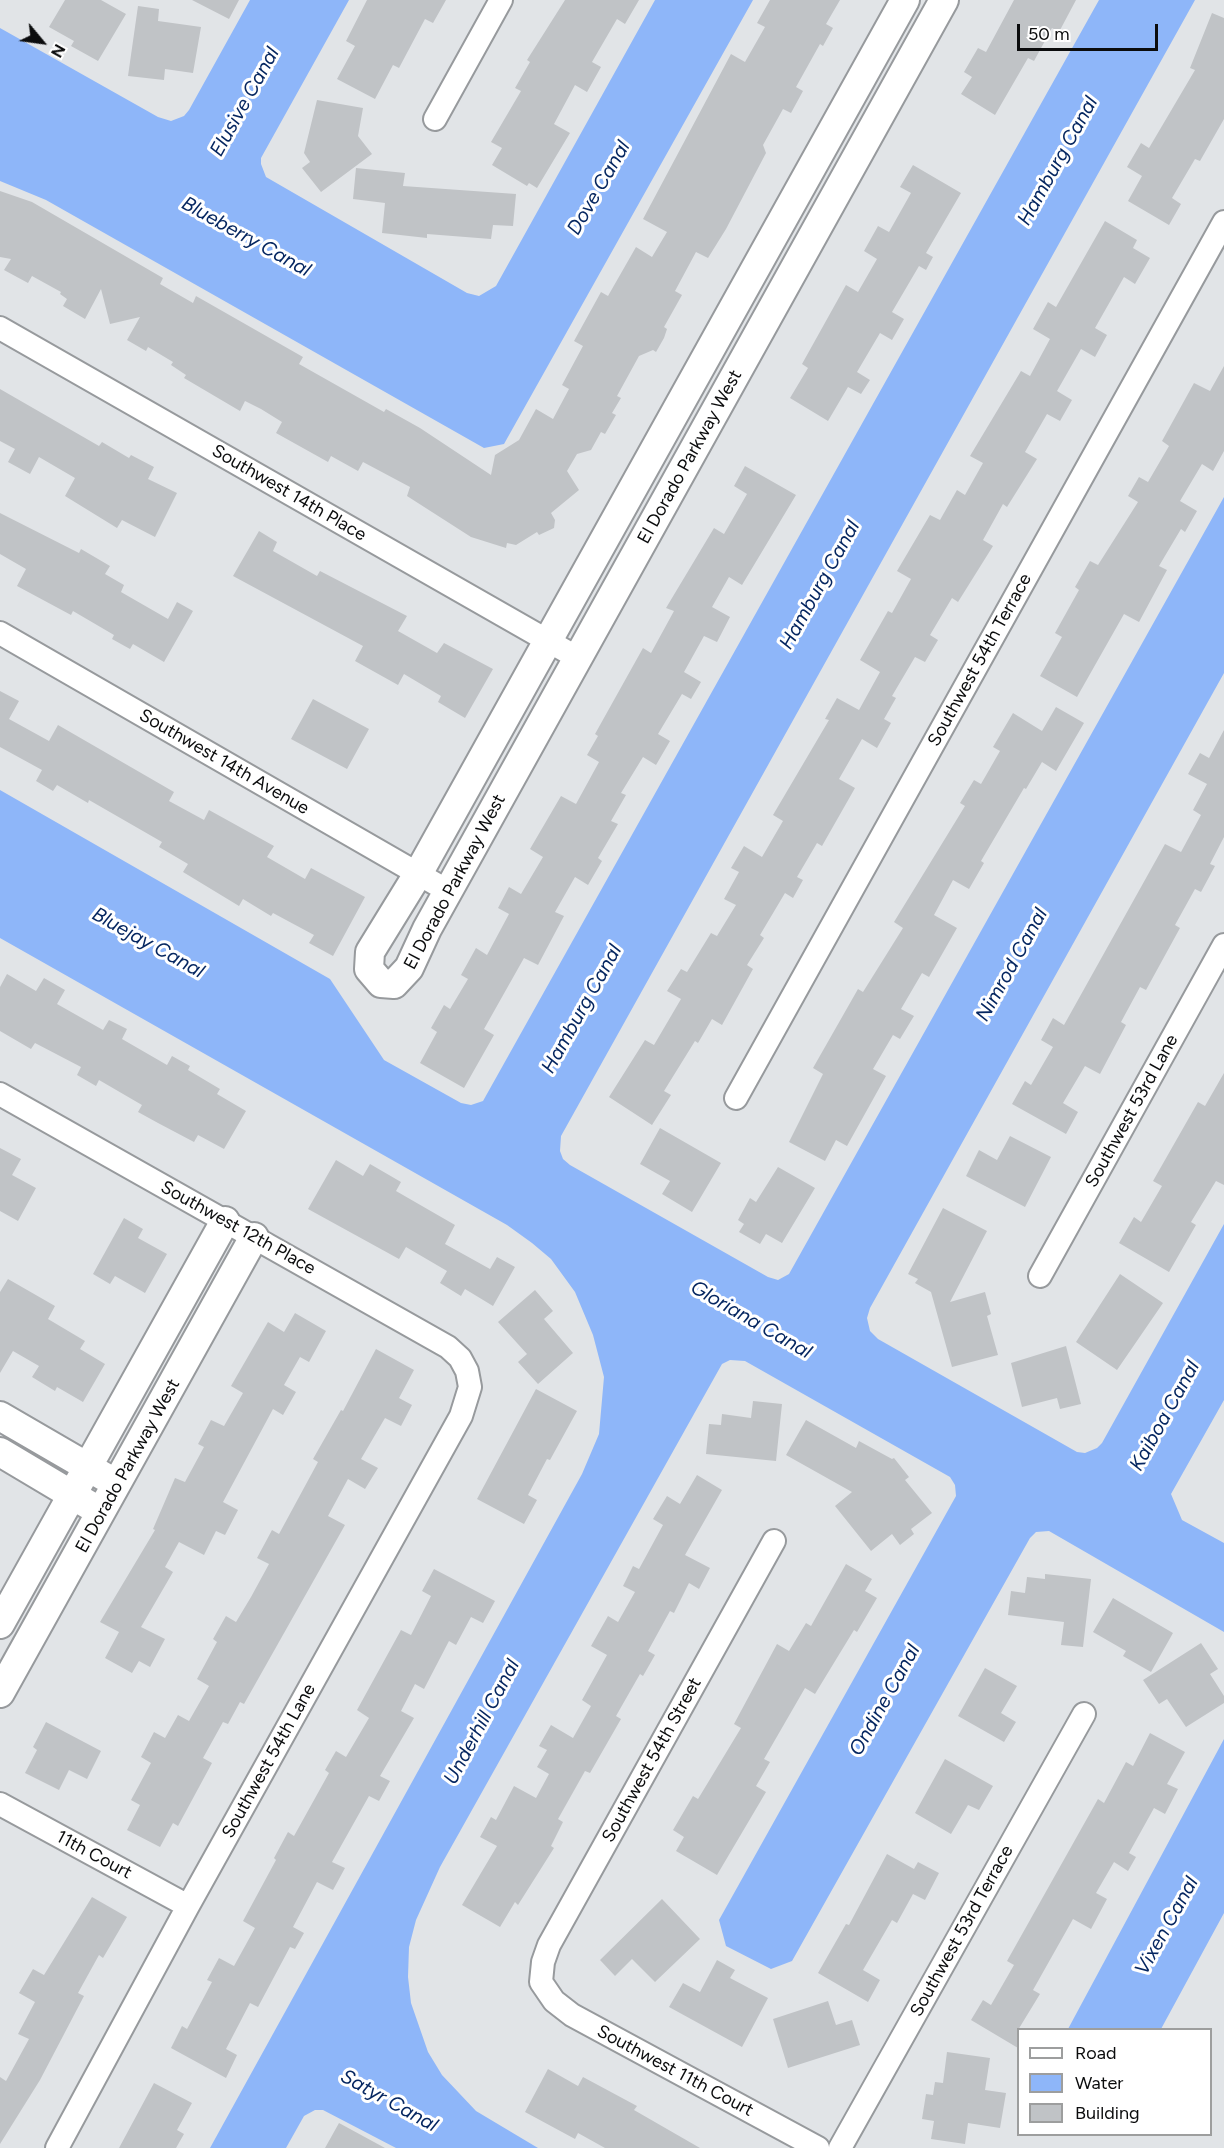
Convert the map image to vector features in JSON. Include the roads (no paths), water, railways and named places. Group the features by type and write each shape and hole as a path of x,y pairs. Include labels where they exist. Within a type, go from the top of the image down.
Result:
{"street":[{"path":"435,119 501,0"},
{"name":"El Dorado Parkway West","path":"905,0 418,874 370,952 369,969 381,983 394,984 403,977 448,891 944,0"},
{"path":"800,188 830,205"},
{"name":"Southwest 54th Terrace","path":"736,1098 1224,222"},
{"name":"Southwest 14th Place","path":"0,328 578,658"},
{"name":"Southwest 14th Avenue","path":"0,633 448,891"},
{"name":"Southwest 53rd Lane","path":"1040,1276 1224,945"},
{"name":"Southwest 12th Place","path":"0,1094 448,1347 460,1358 467,1371"},
{"name":"El Dorado Parkway West","path":"0,1624 225,1221"},
{"name":"El Dorado Parkway West","path":"0,1693 254,1237"},
{"name":"Southwest 54th Lane","path":"57,2148 188,1906 461,1416 470,1387 467,1371"},
{"path":"0,1416 118,1484"},
{"path":"0,1452 101,1512"},
{"name":"Southwest 54th Street","path":"541,1982 543,1962 549,1945 774,1541"},
{"name":"Southwest 53rd Terrace","path":"840,2148 1084,1714"},
{"name":"11th Court","path":"0,1804 188,1906"},
{"name":"Southwest 11th Court","path":"541,1982 554,2001 572,2015 818,2148"}],"water":[{"path":"250,0 349,0 261,158 266,177 467,293 479,296 496,286 655,0 753,0 504,444 484,448 46,200 0,181 0,28 158,117 171,121 184,116 189,110"},
{"path":"1099,0 1195,0 561,1136 560,1151 563,1159 570,1165 768,1277 778,1280 789,1274 1224,497 1224,673 870,1308 867,1318 870,1331 878,1339 1077,1452 1085,1453 1102,1443 1224,1224 1224,1400 1171,1494 1182,1520 1224,1543 1224,1632 1049,1531 1036,1532 1030,1538 792,1961 771,1969 726,1946 719,1920 956,1496 955,1485 950,1477 745,1361 730,1360 722,1364 440,1867 416,1920 409,1947 408,1977 411,2003 428,2052 442,2075 476,2111 538,2148 396,2148 323,2110 315,2110 304,2116 286,2148 210,2148 582,1474 599,1434 604,1377 593,1335 575,1292 551,1259 532,1243 507,1225 0,938 0,790 330,979 384,1060 461,1103 471,1105 483,1101"},
{"name":"Vixen Canal","path":"1224,1739 1224,1913 1162,2028 1069,2028"}],"water label":[{"name":"Elusive Canal","path":"245,102"},
{"name":"Hamburg Canal","path":"1058,161"},
{"name":"Dove Canal","path":"599,188"},
{"name":"Blueberry Canal","path":"246,237"},
{"name":"Hamburg Canal","path":"820,585"},
{"name":"Bluejay Canal","path":"148,943"},
{"name":"Nimrod Canal","path":"1012,965"},
{"name":"Hamburg Canal","path":"582,1009"},
{"name":"Gloriana Canal","path":"751,1320"},
{"name":"Kaiboa Canal","path":"1165,1416"},
{"name":"Ondine Canal","path":"885,1700"},
{"name":"Underhill Canal","path":"482,1722"},
{"name":"Satyr Canal","path":"389,2101"}]}
